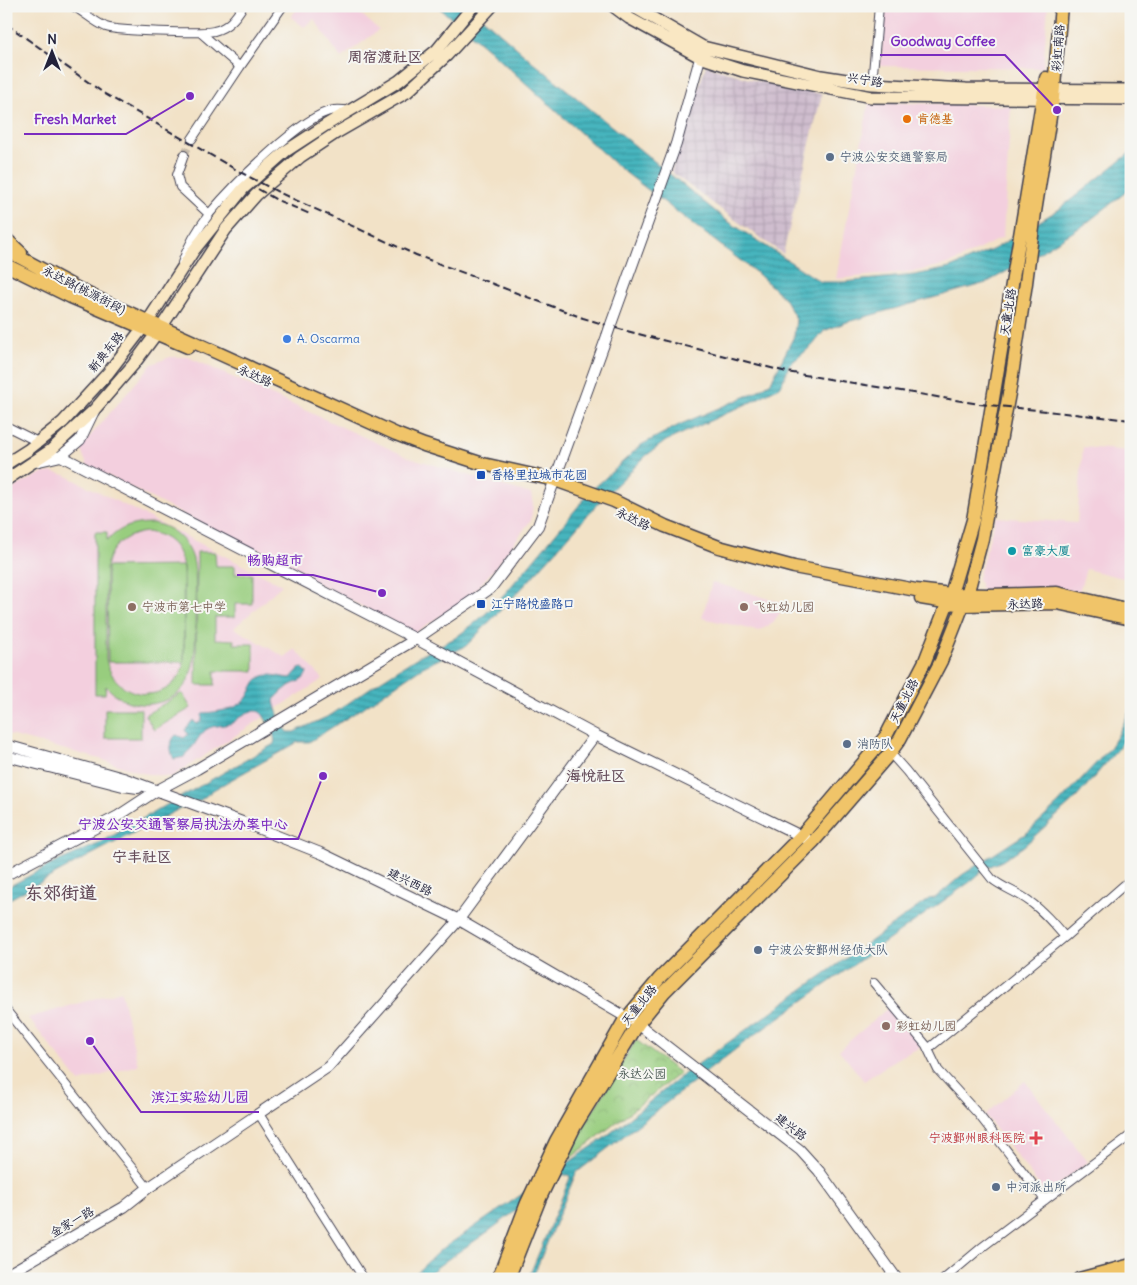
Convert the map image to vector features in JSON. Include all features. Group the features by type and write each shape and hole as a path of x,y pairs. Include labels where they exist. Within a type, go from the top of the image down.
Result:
{"main road":[{"name":"新典东路","path":"6,464 63,422 108,374 145,324 194,250 243,189 286,151 399,81 437,50 474,6"},
{"name":"兴宁路","path":"613,6 629,18 743,71 871,97 1049,94 1131,90"},
{"name":"兴宁路","path":"632,6 702,52 821,76 872,84 1131,99"},
{"name":"天童北路","path":"498,1279 527,1204 561,1133 633,1021 664,992 890,753 900,739 941,661 965,600 984,530 1010,388 1026,283 1049,94 1053,6"},
{"name":"彩虹南路","path":"1049,94 1061,6"},
{"path":"6,480 51,450 94,410 133,365 159,330 226,229 256,195 300,157 336,133 408,92 447,55 488,10"},
{"name":"天童北路","path":"807,839 886,736 925,662 949,598 973,520 1022,224 1049,94"},
{"path":"6,239 34,265"},
{"name":"永达路(桃源街段)","path":"6,250 145,324"},
{"name":"永达路(桃源街段)","path":"6,265 51,287 159,330"},
{"path":"6,271 51,287"},
{"name":"永达路","path":"159,330 415,442 581,493 719,547 820,572 949,598 1057,603 1131,619"},
{"name":"永达路","path":"965,600 1057,593 1131,610"},
{"name":"天童北路","path":"508,1279 553,1168 633,1021"},
{"path":"1080,1279 1131,1265"},
{"path":"1102,1279 1131,1271"}],"street":[{"path":"73,6 98,23 114,30 201,33 216,31 225,26 234,19 243,6"},
{"path":"192,139 284,6"},
{"path":"872,84 879,6"},
{"path":"201,33 240,67"},
{"path":"6,875 160,793 197,769 420,641 491,588 538,526 676,144 702,52"},
{"path":"179,273 186,249 209,214 232,189 297,130 321,115 334,110 350,111"},
{"path":"184,154 177,175 180,187 209,214"},
{"path":"32,463 61,456 80,440 94,410"},
{"path":"6,426 38,442"},
{"path":"61,456 420,641 596,735 807,839"},
{"name":"金家一路","path":"6,1275 124,1207 148,1188 328,1067 458,920 596,735"},
{"name":"建兴西路","path":"6,745 123,778 323,854 458,920 633,1021"},
{"path":"890,753 992,879 999,885 1028,900 1065,937"},
{"name":"建兴西路","path":"6,756 124,786 160,793"},
{"path":"928,1049 1065,937 1131,879"},
{"path":"874,983 928,1049 938,1070 979,1115 1045,1200"},
{"path":"6,1010 148,1188"},
{"name":"建兴路","path":"633,1021 800,1150 819,1171 897,1279"},
{"path":"259,1114 364,1279"},
{"path":"944,1279 1131,1135"}],"shaded area":[{"path":"299,6 352,6 379,30 341,58 314,19 304,27 291,17"},
{"path":"886,6 1048,6 1043,68 880,66"},
{"path":"706,65 749,79 822,94 783,254 671,172"},
{"path":"869,102 1011,106 1003,237 952,263 917,271 836,279"},
{"path":"170,357 188,357 408,457 531,494 533,504 531,520 495,568 466,600 414,633 87,465 81,450 85,442 152,364"},
{"path":"1083,447 1131,451 1131,580 1086,569 1079,592 989,591 981,588 978,578 996,517 1077,523"},
{"name":"宁波市第七中学","path":"53,472 65,475 282,585 234,628 285,657 295,649 323,679 171,777 142,773 100,759 6,734 6,492 42,473"},
{"name":"飞虹幼儿园","path":"712,582 783,603 781,611 773,623 759,631 702,618"},
{"path":"121,991 138,1065 79,1082 28,1018"},
{"name":"彩虹幼儿园","path":"889,1007 920,1045 919,1048 896,1059 864,1081 839,1050"},
{"name":"宁波鄞州眼科医院","path":"1025,1081 1088,1162 1046,1194 985,1115"}],"green space":[{"path":"153,523 173,531 187,546 194,565 195,639 192,669 187,682 179,692 167,700 150,704 126,701 115,695 106,686 105,694 95,694 95,532 107,532 107,541 122,529 133,525","holes":["147,532 161,536 171,542 178,551 183,566 107,567 108,662 184,662 179,676 170,686 158,692 145,694 121,685 112,674 106,659 106,569 110,554 119,543 139,533","183,569 184,648 184,660"]},
{"path":"197,552 215,552 216,566 235,566 235,574 252,574 252,604 235,604 235,617 215,617 215,639 234,640 234,644 254,644 254,671 215,671 215,685 196,685"},
{"path":"182,693 191,708 154,730 145,715"},
{"path":"105,709 141,709 141,738 105,738"},
{"name":"永达公园","path":"636,1040 680,1073 559,1167"}],"water":[{"path":"437,6 469,6 533,62 726,220 821,282 844,282 915,275 950,268 994,249 1058,210 1131,152 1131,188 1084,225 986,283 847,322 824,331 813,345 789,365 781,386 666,441 647,455 603,498 526,584 466,646 421,668 309,742 298,742 213,790 201,800 187,805 6,901 6,888 52,864 98,844 274,744 273,735 264,717 261,713 253,711 246,713 232,723 206,730 184,757 174,759 171,747 174,737 176,735 184,738 188,734 185,730 193,720 197,724 202,720 204,713 226,710 241,703 257,680 263,676 291,678 299,669 303,668 307,672 302,680 289,686 274,700 277,712 286,729 288,732 294,732 331,715 421,655 455,638 493,607 591,491 641,445 681,424 754,393 771,382 794,336 796,319 784,298 758,274 617,166 489,50"},
{"path":"1131,708 1131,727 1119,748 1076,798 1024,846 1002,861 986,868 970,882 745,1042 576,1173 532,1279 528,1279 570,1178 569,1175 563,1175 423,1279 410,1279 439,1251 603,1139 684,1074 929,899 935,898 962,875 1028,832 1058,804 1110,748"}],"tunnel":[{"path":"184,155 192,139"}],"railway":[{"path":"6,24 105,94 280,193 416,255 583,318 787,372 979,404 1131,420"},
{"path":"258,189 277,200 310,214"}],"place":[{"name":"Fresh Market","path":"190,96"},
{"name":"Goodway Coffee","path":"1057,110"},
{"name":"肯德基","path":"907,119"},
{"name":"宁波公安交通警察局","path":"830,157"},
{"name":"A. Oscarma","path":"287,339"},
{"name":"香格里拉城市花园","path":"481,475"},
{"name":"富豪大厦","path":"1012,551"},
{"name":"畅购超市","path":"382,593"},
{"name":"江宁路悦盛路口","path":"481,604"},
{"name":"宁波市第七中学","path":"132,607"},
{"name":"飞虹幼儿园","path":"744,607"},
{"name":"消防队","path":"847,744"},
{"name":"宁波公安交通警察局执法办案中心","path":"323,776"},
{"name":"宁波公安鄞州经侦大队","path":"758,950"},
{"name":"彩虹幼儿园","path":"886,1026"},
{"name":"滨江实验幼儿园","path":"90,1041"},
{"name":"宁波鄞州眼科医院","path":"1036,1138"},
{"name":"中河派出所","path":"996,1187"}],"district":[{"name":"周宿渡社区","path":"385,57"},
{"name":"海悦社区","path":"596,776"},
{"name":"宁丰社区","path":"142,857"},
{"name":"东郊街道","path":"61,893"}]}
